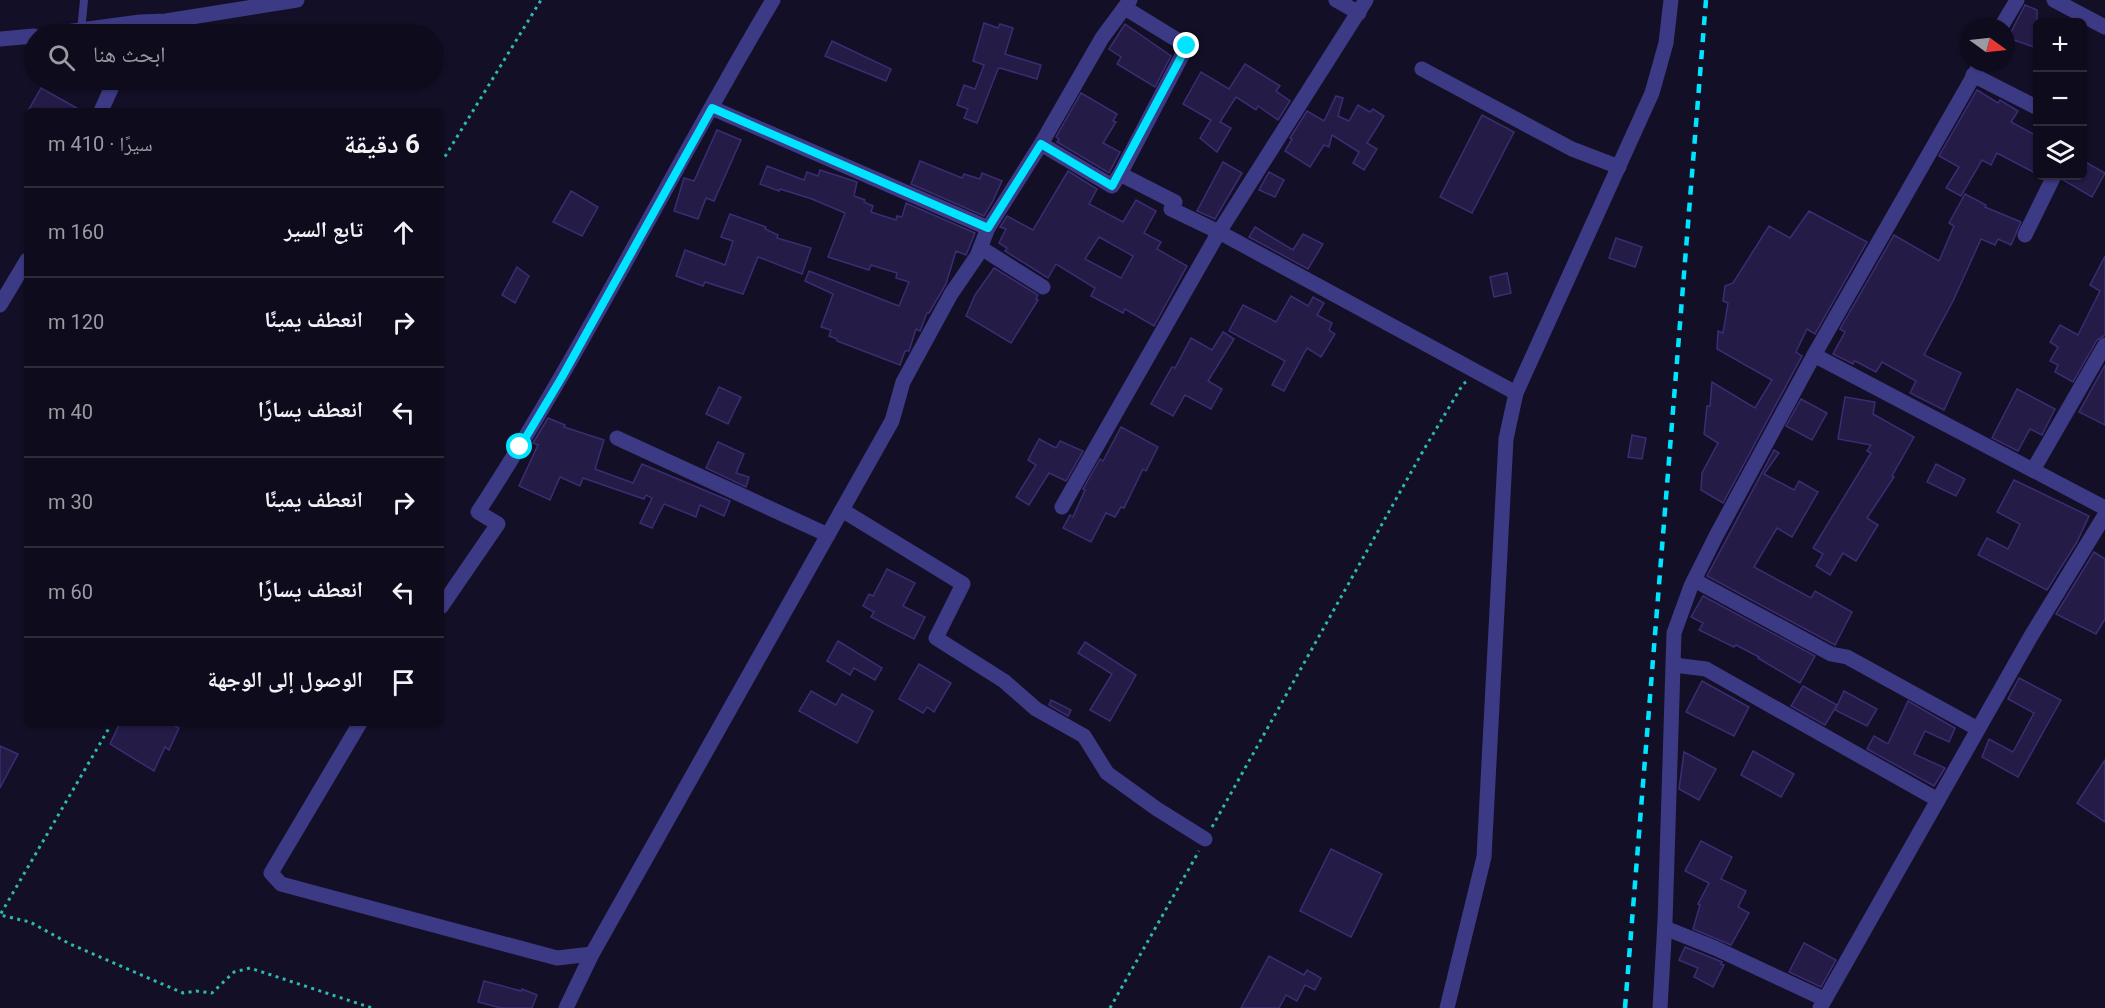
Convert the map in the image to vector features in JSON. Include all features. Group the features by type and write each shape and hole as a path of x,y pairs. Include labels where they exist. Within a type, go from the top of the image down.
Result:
{"street":[{"path":"154,24 297,0"},
{"path":"444,603 498,524 478,512 562,377 773,0"},
{"path":"1062,507 1219,232 1362,6 1336,0"},
{"path":"1447,1008 1484,857 1506,440 1516,393 1652,93 1666,43 1671,0"},
{"path":"2006,18 2017,0"},
{"path":"2054,0 2105,27"},
{"path":"566,1008 592,954 892,421 903,382 951,294 977,256 988,228 1041,144 1102,38 1127,4 1187,46 1112,186 1041,144"},
{"path":"0,39 24,37"},
{"path":"1422,69 1572,148 1618,167"},
{"path":"1660,1008 1665,928 1674,633 1694,580 1814,355 1975,72"},
{"path":"1982,72 2033,105"},
{"path":"102,108 110,90"},
{"path":"712,108 988,228"},
{"path":"1120,174 1175,202 1171,209 1219,232 1516,393"},
{"path":"2025,235 2052,180"},
{"path":"981,248 1043,287"},
{"path":"0,305 24,265"},
{"path":"2033,470 2105,345"},
{"path":"1814,355 2105,508"},
{"path":"617,438 828,536"},
{"path":"842,510 963,584 936,638 1004,681 1036,709 1084,736 1107,773 1157,809 1205,838"},
{"path":"1665,928 1715,948 1822,1004 2031,636 2105,515"},
{"path":"1694,580 1831,654 1846,657 1978,729"},
{"path":"1674,665 1706,669 1938,800"},
{"path":"358,726 271,873 281,884 556,958 592,954"}],"lane":[{"path":"82,24 84,0"}],"path":[{"path":"444,158 541,0"},
{"path":"1110,1008 1423,451 1463,384 1480,373"},
{"path":"110,726 0,915 30,922 70,944 183,993 196,991 212,993 234,972 250,968 372,1008"}],"building":[{"path":"2025,5 2037,10 2037,18 2033,18 2033,47 2015,40 2015,24"},
{"path":"984,23 998,28 1000,24 1013,28 1005,54 1041,65 1037,79 998,69 977,123 964,118 968,109 957,105 964,85 975,89 984,65 973,61"},
{"path":"1125,24 1171,56 1155,87 1117,64 1121,57 1109,49"},
{"path":"832,41 891,69 886,81 825,56"},
{"path":"1245,64 1280,86 1276,91 1290,101 1278,120 1258,106 1256,110 1236,97 1220,122 1231,128 1217,152 1200,138 1211,120 1183,104 1201,72 1229,89"},
{"path":"40,90 45,90 77,108 30,108"},
{"path":"1977,90 1998,103 2000,100 2018,111 2011,122 2033,134 2033,172 1997,153 1991,165 1982,160 1961,196 1946,188 1959,167 1939,156"},
{"path":"1081,93 1117,114 1113,121 1116,122 1103,143 1120,152 1109,173 1057,142 1059,139 1056,137"},
{"path":"1336,96 1343,98 1338,116 1349,121 1358,105 1370,112 1373,109 1384,116 1367,143 1377,149 1364,170 1353,163 1359,152 1332,135 1329,147 1324,145 1310,167 1285,151 1292,139 1290,138 1307,111 1324,121"},
{"path":"1482,115 1514,132 1472,213 1440,197"},
{"path":"717,130 741,140 714,201 706,198 698,219 674,211 684,178 694,181"},
{"path":"920,161 962,178 964,174 980,179 982,173 1002,181 984,216 911,184"},
{"path":"1223,162 1242,173 1215,219 1197,211"},
{"path":"2087,163 2105,173 2092,197 2063,180 2087,180"},
{"path":"767,166 804,180 807,172 818,176 820,170 857,182 854,196 873,206 871,212 896,220 897,216 902,217 906,203 975,233 966,255 956,251 946,284 927,313 920,331 916,329 909,351 905,351 900,365 829,336 831,330 821,327 833,294 805,281 809,271 899,306 909,282 896,278 897,273 871,265 869,270 828,257 845,213 812,199 760,184"},
{"path":"1068,171 1097,189 1089,204 1123,222 1136,200 1156,211 1144,233 1161,242 1157,249 1187,266 1154,326 1125,309 1123,313 1091,296 1095,288 1056,264 1048,278 1005,251 1007,248 999,243 1006,229 1000,227 1007,216 1033,230","holes":["1099,237 1133,256 1121,278 1085,259"]},
{"path":"1269,172 1284,180 1275,197 1259,190"},
{"path":"571,191 598,207 582,236 553,222"},
{"path":"1965,194 1986,205 1985,207 2021,222 2011,245 1998,239 1995,245 1981,239 1953,301 1924,355 1961,373 1944,410 1910,393 1916,381 1882,362 1876,372 1857,362 1854,361 1853,364 1833,354 1845,332 1840,329 1894,235 1939,261 1954,226 1949,223"},
{"path":"1809,211 1867,242 1815,334 1807,329 1796,352 1802,356 1723,503 1701,490 1702,473 1718,443 1704,434 1712,382 1755,408 1772,380 1717,349 1718,331 1723,333 1728,303 1723,301 1725,286 1733,283 1769,226 1790,238"},
{"path":"730,214 766,227 765,229 778,235 777,238 811,248 802,274 758,257 743,294 705,282 703,286 676,276 685,250 725,265 733,241 721,237"},
{"path":"1255,227 1293,250 1303,234 1323,244 1308,269 1249,237"},
{"path":"1616,238 1642,247 1635,267 1609,258"},
{"path":"2105,256 2105,335 2097,340 2073,382 2055,372 2058,365 2050,361 2058,347 2050,342 2060,325 2078,335 2100,291 2090,285"},
{"path":"517,267 529,276 515,303 502,295"},
{"path":"994,268 1038,295 1036,299 1038,300 1011,343 966,316 975,295"},
{"path":"1507,273 1511,293 1494,297 1490,277"},
{"path":"1291,296 1308,306 1313,297 1324,303 1317,315 1332,323 1329,330 1335,334 1321,357 1307,348 1284,391 1272,385 1285,361 1229,331 1243,305 1276,322"},
{"path":"1223,332 1234,339 1208,381 1222,389 1211,409 1185,395 1173,416 1151,404 1172,367 1175,368 1191,338 1212,350"},
{"path":"2105,365 2105,425 2079,412"},
{"path":"719,387 741,397 728,424 706,414"},
{"path":"2017,389 2055,409 2042,435 2030,429 2018,451 1992,438"},
{"path":"1845,397 1875,402 1873,414 1914,437 1892,476 1894,477 1867,518 1878,525 1856,561 1843,553 1830,575 1816,566 1823,554 1813,548 1871,453 1867,451 1871,445 1838,439"},
{"path":"1801,399 1827,413 1812,440 1786,426"},
{"path":"548,418 565,425 564,427 604,440 595,469 633,483 642,464 730,501 724,516 700,505 696,517 664,504 652,528 640,523 652,498 646,495 644,499 583,478 580,486 560,477 550,500 519,486 538,445 533,443"},
{"path":"1121,427 1158,447 1146,471 1143,469 1124,508 1121,507 1115,517 1106,513 1091,542 1063,528 1070,515 1073,517 1085,490 1083,489 1100,459 1103,461"},
{"path":"1632,435 1646,438 1642,459 1628,457"},
{"path":"1039,439 1056,448 1060,441 1083,451 1066,481 1049,473 1029,505 1016,497 1036,465 1028,460"},
{"path":"718,442 744,454 736,473 749,477 746,487 706,468"},
{"path":"1774,450 1779,453 1764,474 1794,490 1799,481 1818,492 1792,537 1777,528 1754,567 1811,598 1815,591 1852,612 1835,645 1707,576"},
{"path":"1936,464 1965,479 1956,496 1927,482"},
{"path":"2014,480 2089,516 2077,542 2047,590 1978,555 1987,538 2008,549 2020,524 1997,512"},
{"path":"2094,552 2105,559 2105,619 2096,634 2056,614"},
{"path":"887,569 915,583 903,606 925,617 914,639 871,617 874,612 863,606 869,594 873,596"},
{"path":"1703,596 1815,656 1800,683 1759,657 1699,630 1703,623 1691,617"},
{"path":"838,641 882,668 875,680 854,668 850,675 827,661"},
{"path":"1085,642 1136,675 1110,721 1090,710 1112,674 1078,653"},
{"path":"919,664 951,683 934,712 927,707 923,713 899,699"},
{"path":"2019,678 2061,700 2018,777 1982,757 1989,739 2013,752 2034,713 2008,699"},
{"path":"1702,681 1749,707 1734,736 1686,712"},
{"path":"1803,686 1837,705 1825,725 1791,706"},
{"path":"811,691 836,705 842,694 873,711 857,743 799,711"},
{"path":"1844,691 1877,709 1867,726 1835,710"},
{"path":"1051,700 1071,710 1068,716 1049,705"},
{"path":"1908,701 1955,728 1949,742 1925,731 1914,754 1945,768 1934,786 1867,749 1874,736 1888,744"},
{"path":"119,726 175,726 179,728 169,750 165,747 154,771 110,744"},
{"path":"0,746 18,754 0,788"},
{"path":"1753,751 1794,774 1781,797 1741,775"},
{"path":"1684,752 1716,769 1699,800 1679,789"},
{"path":"2105,760 2105,822 2077,803"},
{"path":"1701,841 1732,857 1721,879 1746,891 1738,907 1749,913 1731,945 1693,929 1700,905 1698,904 1709,883 1685,871"},
{"path":"1331,849 1382,874 1351,937 1300,911"},
{"path":"1804,943 1836,960 1821,987 1789,972"},
{"path":"1685,947 1722,962 1721,964 1724,965 1713,987 1694,977 1698,968 1679,960"},
{"path":"1269,956 1304,975 1307,970 1321,978 1315,990 1305,985 1297,1001 1286,995 1279,1008 1241,1008"},
{"path":"484,981 521,991 522,989 537,995 532,1008 501,1008 478,1002"}],"railway":[{"path":"1625,1008 1706,0"}],"route":[{"path":"520,447 562,377 712,108 988,228 1041,144 1112,186 1187,46"}]}
